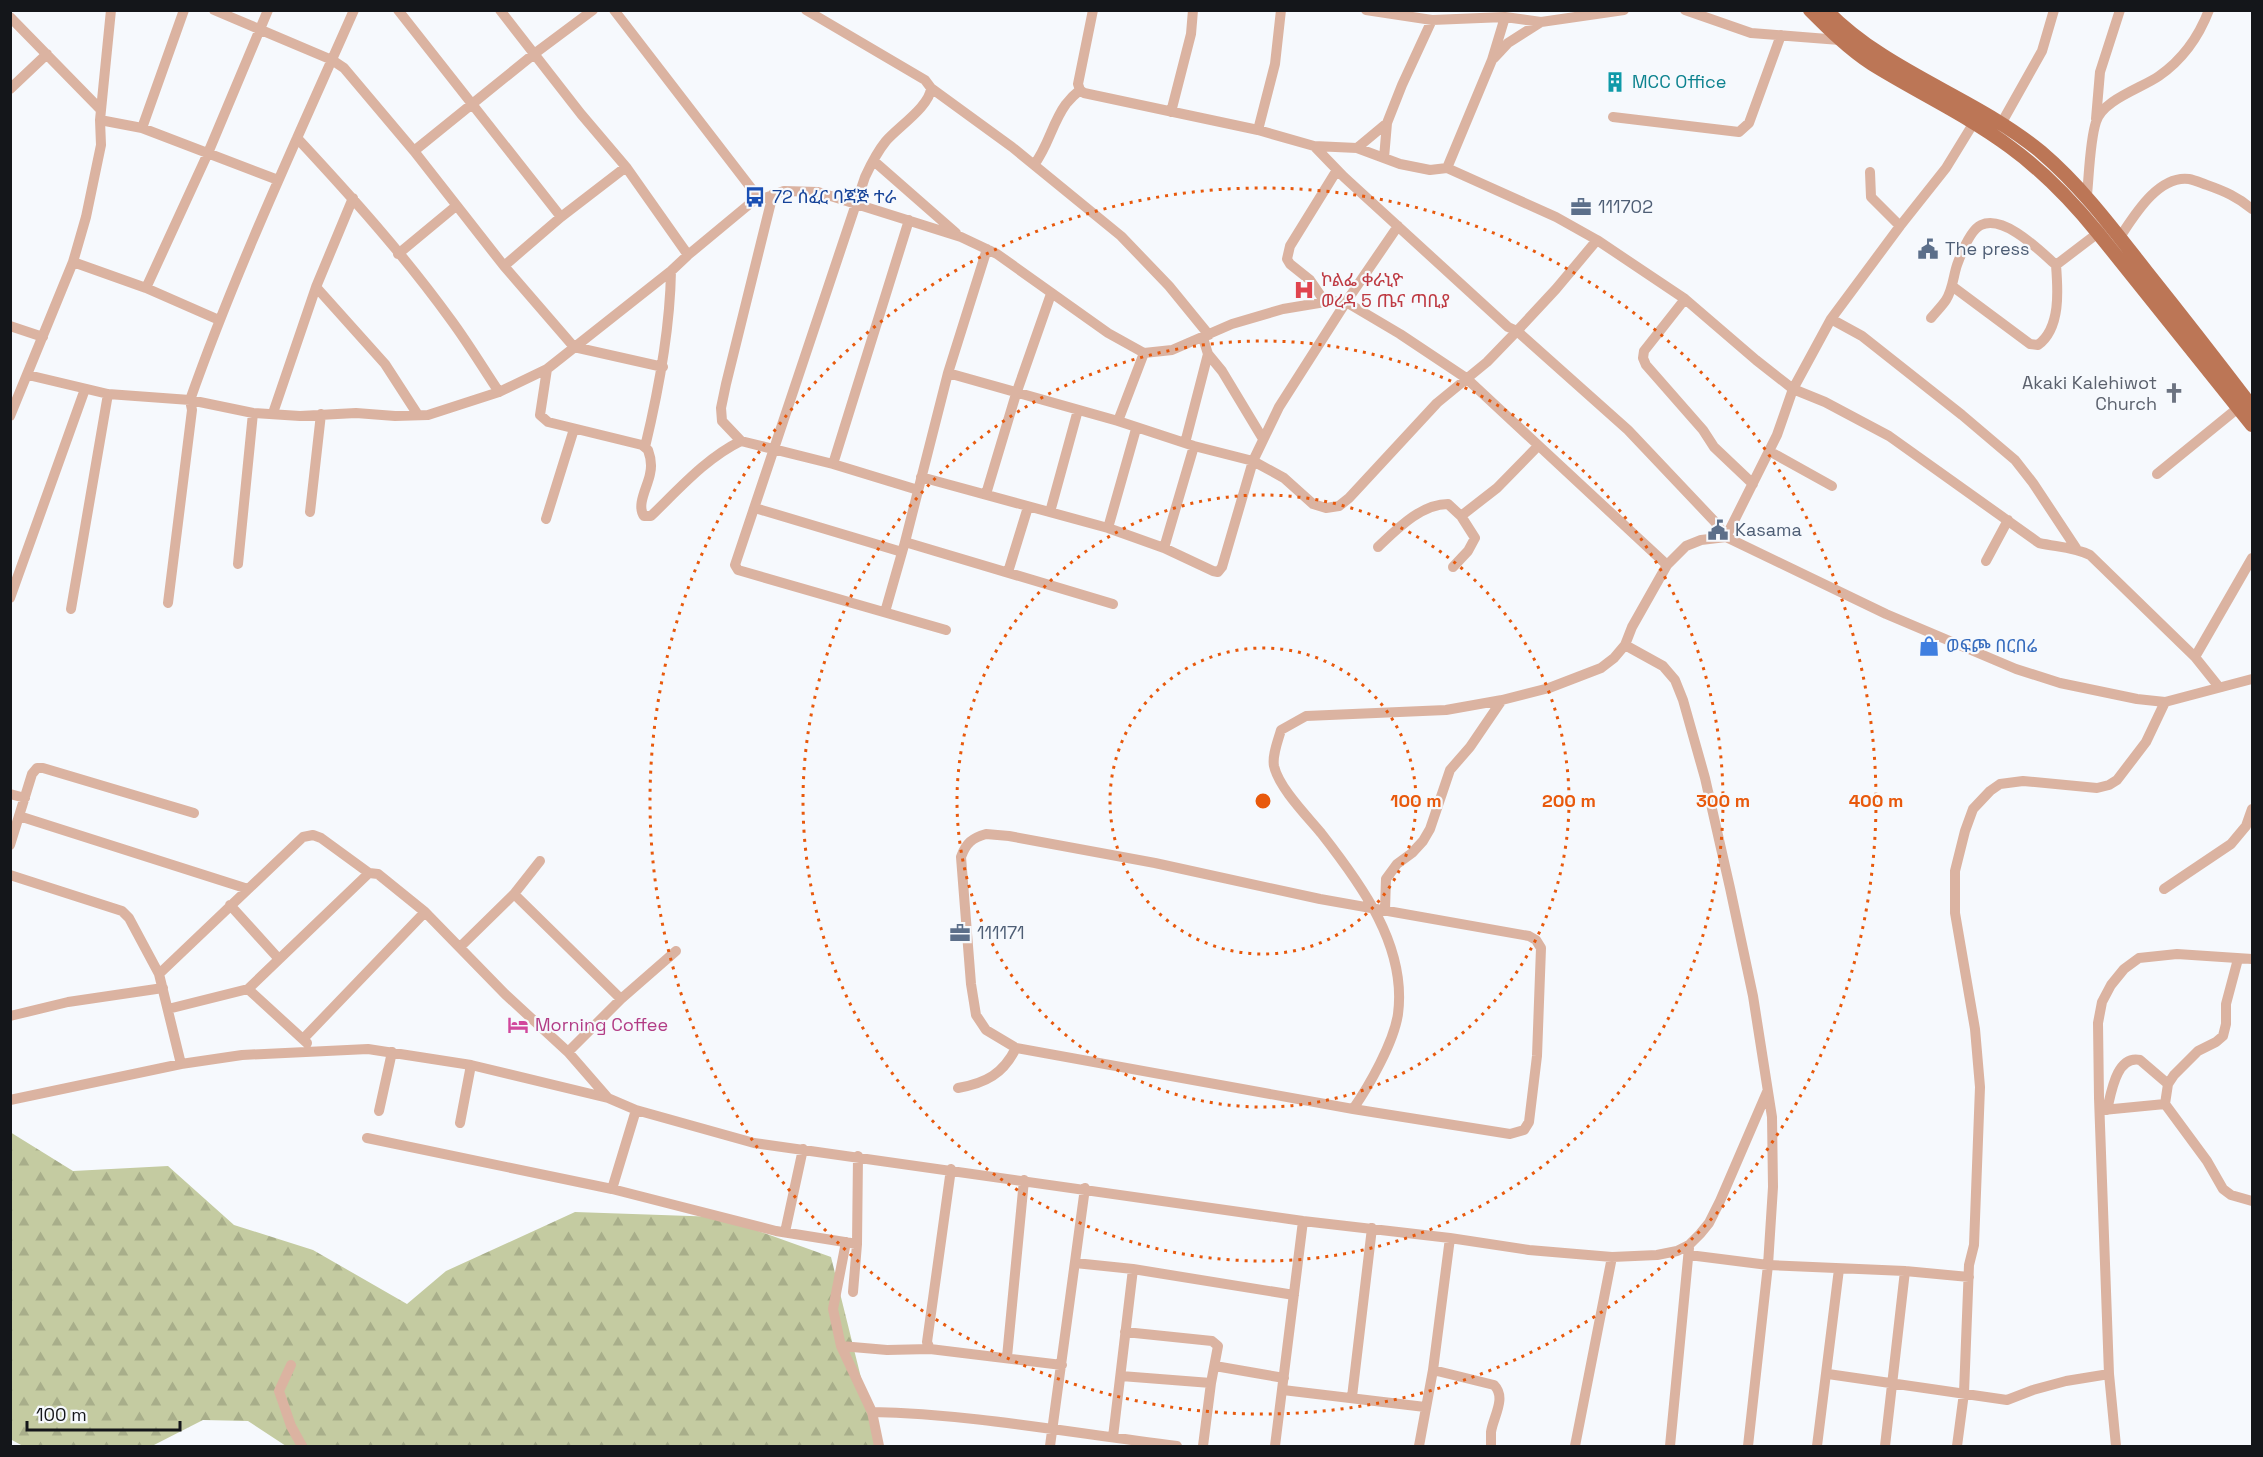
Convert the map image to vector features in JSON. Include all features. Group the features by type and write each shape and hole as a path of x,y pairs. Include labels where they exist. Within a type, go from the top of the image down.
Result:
{"main road":[{"path":"1810,10 1840,40 1872,63 2008,145 2031,163 2077,207 2186,339 2246,407"},
{"path":"1826,10 1858,39 1896,64 2001,124 2041,152 2087,195 2246,407 2253,425"}],"street":[{"path":"10,416 73,262 86,217 101,145 100,115 111,10"},
{"path":"142,128 184,10"},
{"path":"213,10 332,60 344,68 414,151 504,266 573,347 663,367"},
{"path":"146,288 208,153 268,10"},
{"path":"168,603 192,410 190,400 219,320 278,180 354,10"},
{"path":"398,10 561,217"},
{"path":"500,10 626,167 688,255"},
{"path":"414,151 534,54 593,10"},
{"path":"614,10 758,198"},
{"path":"806,10 925,80 931,88 1034,165 1121,236 1169,286 1206,336 1208,354 1164,548"},
{"path":"1093,10 1078,84 1084,93 1258,130 1314,146 1357,148 1400,164 1431,170 1447,168 1556,217 1597,240 1685,299 1793,389 1825,402 1889,436 2039,543 2076,548 2090,555 2195,657 2219,687"},
{"path":"1171,112 1191,34 1193,10"},
{"path":"1258,130 1275,64 1281,10"},
{"path":"1366,10 1432,20 1505,17 1541,22 1624,10"},
{"path":"1685,10 1751,33 1840,40"},
{"path":"2087,195 2100,72 2120,10"},
{"path":"2096,119 2119,98 2159,76 2184,53 2202,27 2209,10"},
{"path":"2001,124 2042,51 2053,11"},
{"path":"10,17 47,54 100,115 142,128 278,180"},
{"path":"1447,168 1491,60 1505,17"},
{"path":"1384,158 1388,123 1402,85 1432,20"},
{"path":"1491,60 1508,43 1541,22"},
{"path":"1613,117 1739,132 1749,123 1780,35"},
{"path":"10,89 47,54"},
{"path":"931,88 930,95 878,152 875,162 865,177 735,565 738,570 946,630"},
{"path":"1034,165 1049,141 1054,124 1066,103 1080,90"},
{"path":"1357,148 1388,123"},
{"path":"1726,537 1769,451 1793,389 1831,319 1899,226 1946,168 1973,124"},
{"path":"297,138 353,198 398,254 450,320 499,392"},
{"path":"1314,146 1337,170 1508,327 1517,331 1628,430 1717,524 1726,537 1886,614 2016,669 2060,682 2137,699 2165,702 2253,679"},
{"path":"875,162 961,237"},
{"path":"504,266 561,217 626,167"},
{"path":"1325,302 1310,280 1287,259 1290,246 1337,170"},
{"path":"1870,172 1871,197 1899,226"},
{"path":"2120,237 2143,204 2159,189 2175,181 2188,179 2224,191 2240,198 2253,209"},
{"path":"28,375 108,394 190,400 254,413 300,416 321,414 428,415 499,392 547,369 671,271 758,198 793,191 818,192 961,237 987,249 1108,333 1144,353 1172,350 1232,324 1258,316 1298,306 1346,302 1400,334 1466,378 1667,565"},
{"path":"773,194 721,408 722,421 741,441 833,464 918,490"},
{"path":"273,413 316,287 353,198"},
{"path":"398,254 456,206"},
{"path":"833,464 909,220"},
{"path":"1931,318 1946,300 1957,266 1974,231 1980,225 1989,223 2009,228 2028,240 2056,264 2058,289 2052,330 2047,339 2038,345 2030,344 1952,286"},
{"path":"921,477 1108,528 1164,548 1218,572 1222,567 1253,461 1279,407 1398,226"},
{"path":"2056,264 2098,232"},
{"path":"948,373 1253,461 1284,478 1313,504 1326,508 1339,506 1437,403 1487,362 1556,289 1597,240"},
{"path":"885,612 904,547 948,373 987,249"},
{"path":"73,262 146,288 219,320"},
{"path":"671,271 670,308 663,367 645,447 650,456 650,475 641,510 644,516 651,516 696,472 726,448 741,441"},
{"path":"316,287 385,364 418,415"},
{"path":"986,494 1016,394 1051,294"},
{"path":"1685,299 1644,351 1643,358 1646,365 1703,430 1714,447 1753,484"},
{"path":"1831,319 1862,336 2015,460 2076,548"},
{"path":"10,326 43,337"},
{"path":"1118,421 1144,353"},
{"path":"1208,354 1222,371 1263,439"},
{"path":"547,369 540,416 548,422 645,447"},
{"path":"10,598 85,389"},
{"path":"71,609 108,394"},
{"path":"2157,474 2246,407"},
{"path":"1050,512 1078,410"},
{"path":"238,564 254,413"},
{"path":"310,512 321,414"},
{"path":"546,519 574,429"},
{"path":"1108,528 1136,429"},
{"path":"1461,516 1497,488 1538,446"},
{"path":"1769,451 1832,486"},
{"path":"1378,547 1405,522 1437,504 1448,504 1461,516 1475,538 1468,551 1453,567"},
{"path":"1008,572 1028,507"},
{"path":"755,508 1008,572 1113,604"},
{"path":"1986,561 2008,520"},
{"path":"1353,1109 1369,1087 1398,1016 1399,983 1392,950 1379,909 1283,784 1274,766 1274,753 1281,730 1306,716 1446,710 1502,700 1549,688 1601,668 1625,645 1632,627 1667,565 1686,546 1701,540 1726,537"},
{"path":"2195,657 2253,558"},
{"path":"1625,645 1663,666 1675,680 1683,700 1705,778 1730,888 1753,996 1772,1117 1773,1187 1768,1265 1748,1446"},
{"path":"1379,909 1386,879 1397,864 1423,841 1430,829 1450,770 1470,747 1502,700"},
{"path":"1957,1446 1964,1393 1969,1277 1974,1245 1980,1087 1976,1029 1955,913 1955,871 1965,831 1973,810 2000,784 2023,781 2097,788 2118,780 2146,742 2165,702"},
{"path":"10,845 32,774 37,768 194,813"},
{"path":"10,794 25,798"},
{"path":"2164,889 2231,844 2246,826 2253,809"},
{"path":"19,816 248,889"},
{"path":"986,834 1009,836 1379,909 1529,936 1536,940 1541,948 1537,1045 1529,1122 1524,1130 1510,1134 1353,1109 1016,1048 986,1030 976,1015 971,984 961,857 965,845 974,837 986,834"},
{"path":"159,974 303,837 313,835 321,838 369,873 378,874 425,912 505,994 568,1052 608,1098"},
{"path":"460,946 514,894 540,861"},
{"path":"168,1009 248,989 369,873"},
{"path":"10,874 122,911 135,926 159,974 181,1064"},
{"path":"514,894 621,999"},
{"path":"230,905 278,958"},
{"path":"303,1039 425,912"},
{"path":"568,1052 621,999 675,951"},
{"path":"2116,1446 2109,1374 2103,1110 2098,1023 2103,1002 2111,986 2124,969 2139,958 2159,955 2253,959"},
{"path":"2238,958 2226,1004 2226,1024 2223,1036 2198,1051 2168,1084 2165,1104 2207,1161 2223,1189 2231,1195 2253,1201"},
{"path":"10,1016 68,1002 163,988"},
{"path":"248,989 313,1050"},
{"path":"958,1088 972,1086 989,1079 1007,1064 1016,1048"},
{"path":"10,1100 181,1064 242,1055 368,1049 471,1065 608,1098 636,1110 754,1143 1085,1188 1303,1221 1450,1238 1529,1250 1612,1257 1657,1255 1689,1250 1768,1265 1905,1271 1969,1277"},
{"path":"379,1111 392,1052"},
{"path":"2103,1110 2115,1080 2126,1062 2134,1059 2140,1060 2168,1084"},
{"path":"460,1123 471,1065"},
{"path":"1670,1446 1689,1250 1709,1223 1767,1092"},
{"path":"2103,1110 2165,1104"},
{"path":"612,1189 636,1110"},
{"path":"367,1138 612,1189 785,1232 852,1243"},
{"path":"785,1232 803,1149"},
{"path":"853,1292 852,1243 858,1156"},
{"path":"930,1349 927,1342 951,1169"},
{"path":"1006,1357 1024,1180"},
{"path":"1050,1446 1085,1188"},
{"path":"1275,1446 1303,1221"},
{"path":"1352,1397 1372,1228"},
{"path":"1419,1446 1433,1370 1450,1238"},
{"path":"852,1243 834,1309 841,1346 872,1412 879,1446"},
{"path":"1575,1446 1612,1257"},
{"path":"1075,1263 1133,1269 1294,1295"},
{"path":"1113,1437 1133,1269"},
{"path":"1817,1446 1828,1374 1839,1269"},
{"path":"1885,1446 1905,1271"},
{"path":"1125,1332 1215,1341 1218,1346 1203,1446"},
{"path":"841,1346 887,1350 930,1349 1062,1365"},
{"path":"291,1365 279,1391 291,1426 302,1446"},
{"path":"1215,1366 1283,1384 1352,1397 1425,1407"},
{"path":"1433,1370 1494,1385 1499,1390 1500,1397 1491,1432 1491,1446"},
{"path":"1828,1374 2007,1400 2066,1381 2109,1374"},
{"path":"1121,1376 1211,1383"},
{"path":"872,1412 919,1413 1177,1446"}],"green space":[{"path":"10,1132 73,1171 168,1166 234,1225 313,1250 407,1304 446,1271 575,1212 719,1217 831,1257 878,1446 286,1446 248,1421 203,1420 152,1446 23,1446 10,1439"}],"place":[{"name":"MCC Office","path":"1615,82"},
{"name":"72 ሰፈር ባጃጅ ተራ","path":"755,197"},
{"name":"111702","path":"1581,207"},
{"name":"The press","path":"1928,249"},
{"name":"ኮልፌ ቀራኒዮ ወረዳ 5 ጤና ጣቢያ","path":"1304,290"},
{"name":"Akaki Kalehiwot Church","path":"2174,393"},
{"name":"Kasama","path":"1718,530"},
{"name":"ወፍጮ በርበሬ","path":"1929,646"},
{"name":"111171","path":"960,933"},
{"name":"Morning Coffee","path":"518,1025"}]}
